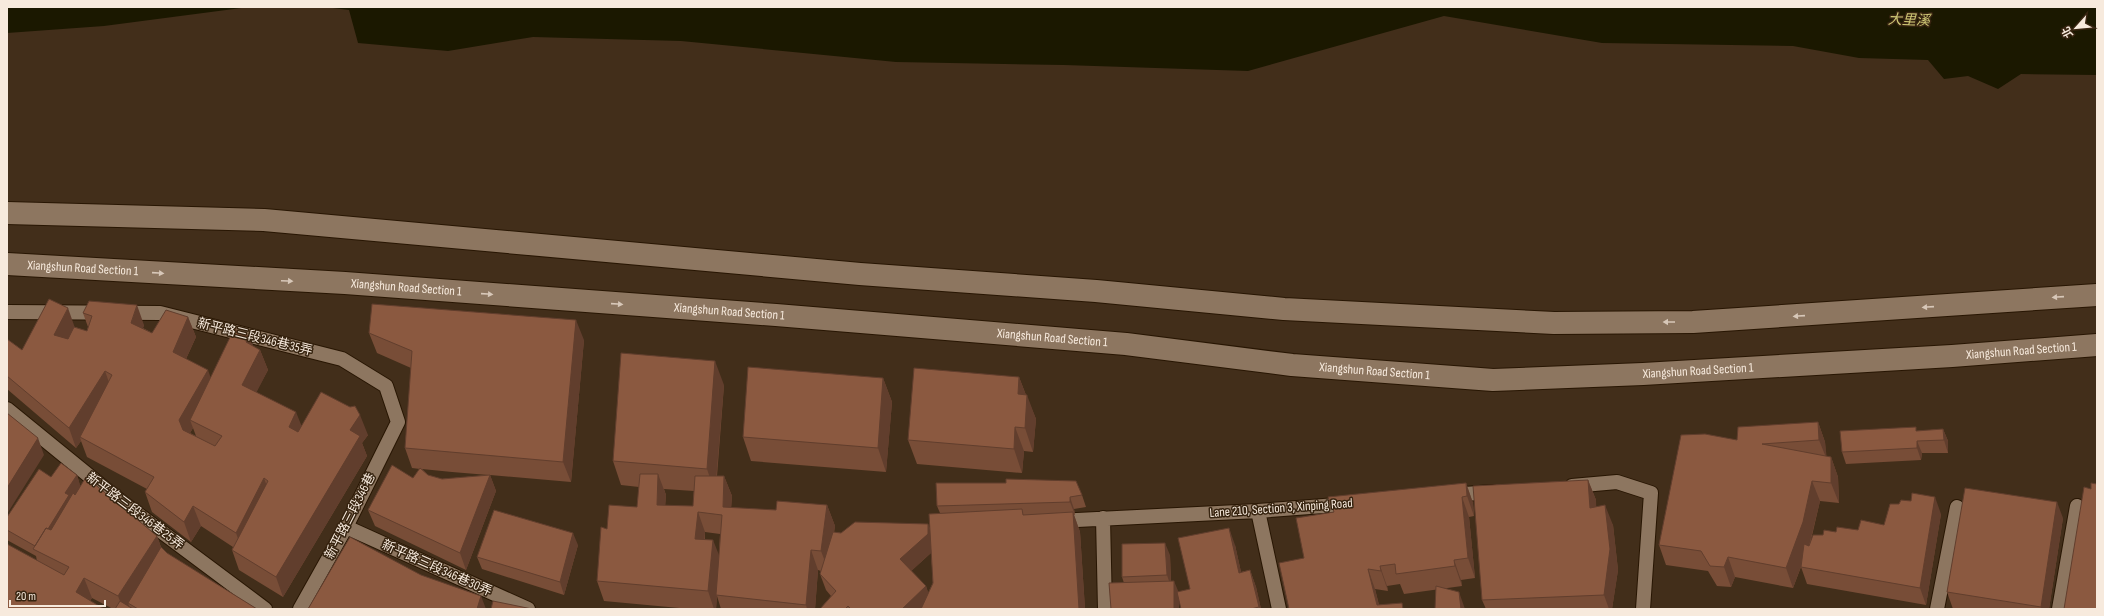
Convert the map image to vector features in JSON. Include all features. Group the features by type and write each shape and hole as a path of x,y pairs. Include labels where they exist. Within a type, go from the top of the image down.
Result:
{"street":[{"path":"7,213 264,220 852,274 1096,292 1284,309 1554,323 1693,322 2097,295"},
{"name":"Xiangshun Road Section 1","path":"7,264 345,283 776,315 1126,344 1292,365 1493,380 1643,374 1896,360 2097,345"}],"lane":[{"name":"新平路三段346巷35弄","path":"7,312 160,313 342,359 386,386 398,422"},
{"name":"新平路三段346巷25弄","path":"7,409 116,497 265,609"},
{"name":"新平路三段346巷","path":"300,609 346,527 398,422"},
{"path":"1555,487 1617,482 1651,493 1643,609"},
{"path":"1438,496 1508,491"},
{"name":"Lane 210, Section 3, Xinping Road","path":"1041,521 1258,511 1367,502"},
{"path":"2059,609 2078,506"},
{"path":"1937,609 1957,507"},
{"path":"1258,511 1279,609"},
{"path":"1103,518 1105,609"},
{"name":"新平路三段346巷30弄","path":"346,527 528,609"}],"water":[{"path":"7,7 249,7 104,26 7,33"},
{"name":"大里溪","path":"325,7 2097,7 2097,75 2021,74 1998,89 1968,76 1944,79 1928,60 1859,58 1793,46 1602,43 1444,16 1248,71 1064,65 896,62 681,41 533,37 448,51 358,43 349,10"}],"building":[{"path":"49,299 68,308 54,335 68,339 74,327 87,331 92,316 83,313 89,301 137,305 131,323 152,333 166,310 188,317 173,352 208,370 179,420 183,430 215,446 222,436 190,420 234,329 249,336 246,342 260,350 242,385 296,412 289,427 298,432 321,392 350,407 355,406 360,415 350,430 360,436 276,577 232,550 268,481 264,478 236,533 193,506 184,522 145,492 154,477 80,437 112,375 105,371 69,428 7,376 7,339 22,350"},
{"path":"372,304 576,320 563,462 405,448 412,351 369,333"},
{"path":"621,353 715,361 707,469 613,461"},
{"path":"748,367 883,378 878,448 743,437"},
{"path":"914,368 1019,377 1018,394 1027,395 1025,428 1015,427 1014,449 908,440"},
{"path":"7,413 38,438 7,488"},
{"path":"1818,422 1819,440 1762,444 1831,457 1831,483 1812,481 1803,522 1786,568 1728,557 1724,567 1710,566 1701,551 1659,545 1681,435 1705,434 1737,440 1738,427"},
{"path":"1916,427 1916,431 1943,429 1944,440 1917,441 1917,448 1842,452 1840,431"},
{"path":"61,463 77,475 65,493 69,495 48,529 46,528 35,546 7,530 7,517 39,469 51,477"},
{"path":"392,465 413,478 420,468 428,475 442,479 490,475 460,553 368,510"},
{"path":"640,474 658,474 657,505 693,506 695,476 724,476 723,507 776,510 777,501 827,505 821,551 811,550 806,605 716,595 722,515 698,512 695,539 713,540 708,591 597,581 601,527 607,529 609,505 637,507"},
{"path":"86,477 157,536 118,596 84,578 76,592 104,609 7,609 7,544 64,575 69,567 33,549 46,528 51,530 73,493 75,495"},
{"path":"1006,479 1076,481 1082,495 1070,497 1070,502 937,506 936,483 1006,483"},
{"path":"1588,480 1590,508 1605,505 1610,549 1604,595 1482,600 1473,486"},
{"path":"1466,483 1467,496 1462,497 1468,558 1454,560 1455,566 1396,574 1395,564 1380,566 1381,571 1368,569 1377,605 1402,603 1403,609 1289,609 1279,563 1304,558 1296,518 1334,512 1328,497"},
{"path":"2091,483 2097,484 2097,609 2064,609 2084,487 2091,489"},
{"path":"1965,488 2057,502 2041,607 1947,592"},
{"path":"1912,493 1935,497 1920,588 1801,567 1804,544 1809,546 1813,535 1823,535 1824,530 1836,532 1837,527 1858,530 1861,520 1884,525 1890,504 1899,504 1901,500 1911,501"},
{"path":"1022,509 1023,515 1073,512 1079,609 921,609 933,583 929,514"},
{"path":"494,510 573,533 560,582 477,557"},
{"path":"855,522 928,524 928,534 900,559 926,586 902,609 851,609 848,606 845,609 820,609 836,591 820,574 833,532 841,533"},
{"path":"1229,528 1239,573 1250,570 1259,607 1251,609 1181,609 1177,592 1190,589 1178,538"},
{"path":"350,537 421,575 481,596 477,609 308,609"},
{"path":"1165,543 1167,575 1122,577 1122,544"},
{"path":"161,547 167,553 257,609 138,609 128,603"},
{"path":"1174,581 1174,609 1111,609 1109,583"},
{"path":"1436,586 1459,592 1461,609 1435,609"},
{"path":"120,601 133,609 115,609"},
{"path":"493,601 532,609 491,609"}]}
